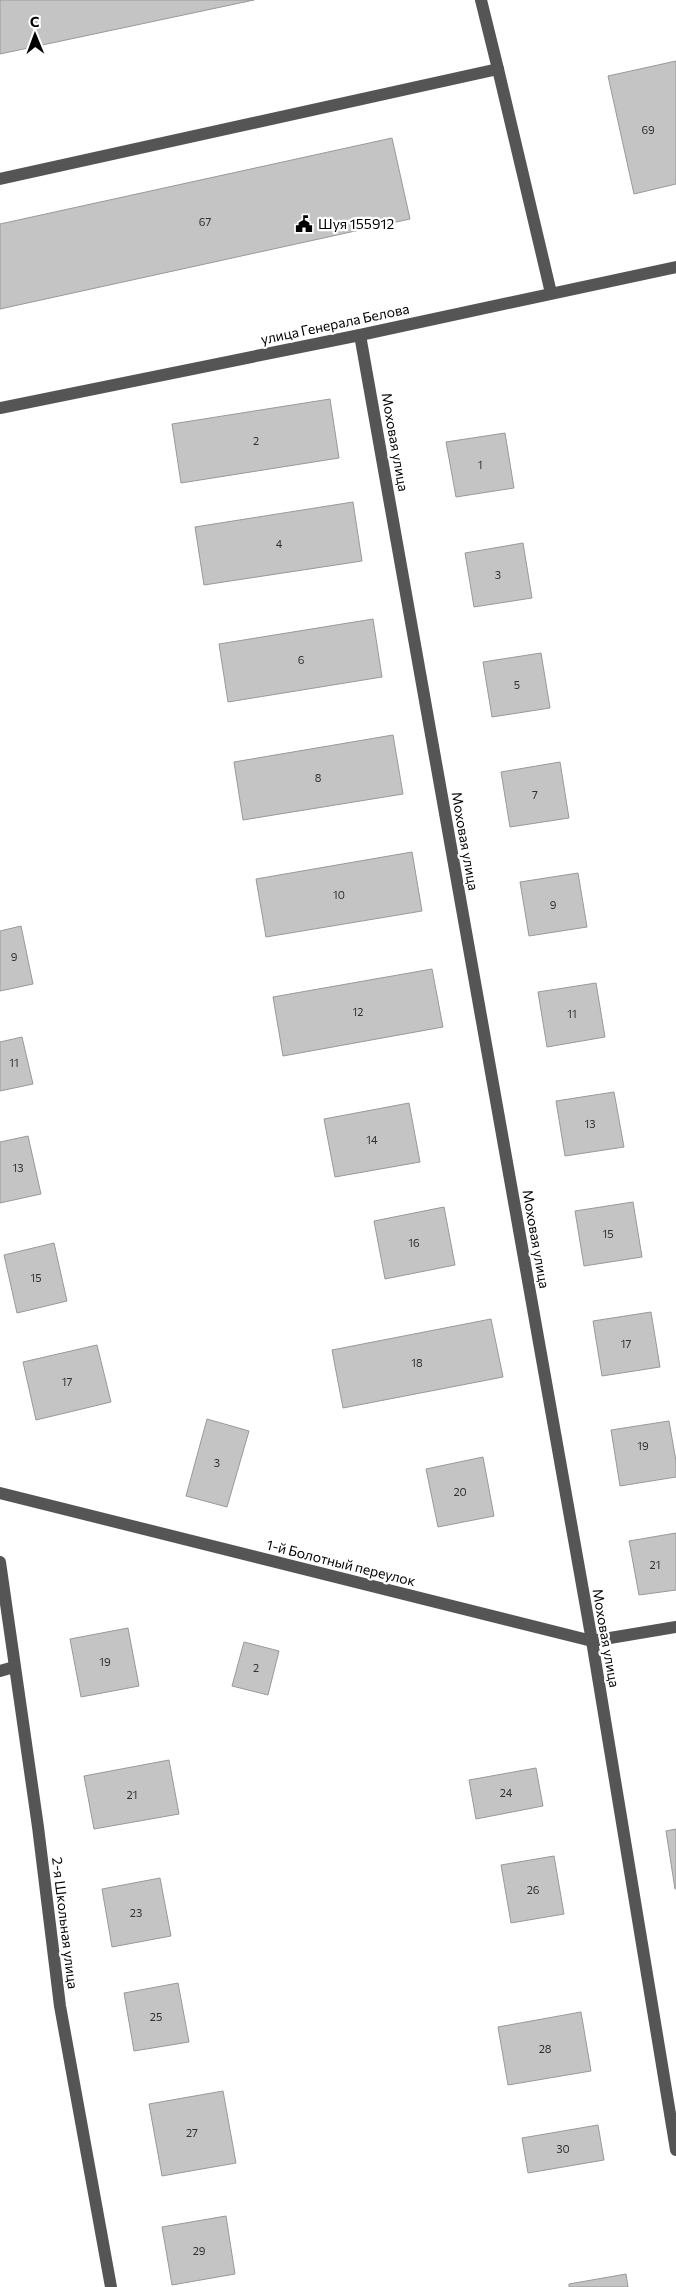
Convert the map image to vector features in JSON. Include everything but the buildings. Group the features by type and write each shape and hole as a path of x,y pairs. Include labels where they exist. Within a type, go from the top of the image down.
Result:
{"street":[{"path":"481,0 551,293"},
{"path":"0,179 498,69"},
{"name":"улица Генерала Белова","path":"0,408 360,335 676,267"},
{"name":"Моховая улица","path":"360,335 592,1641 676,2150"},
{"name":"1-й Болотный переулок","path":"0,1494 592,1641 676,1627"},
{"name":"2-я Школьная улица","path":"0,1562 38,1827 60,2006 111,2287"},
{"path":"0,1671 14,1666"}],"place":[{"name":"Шуя 155912","path":"304,224"}]}
